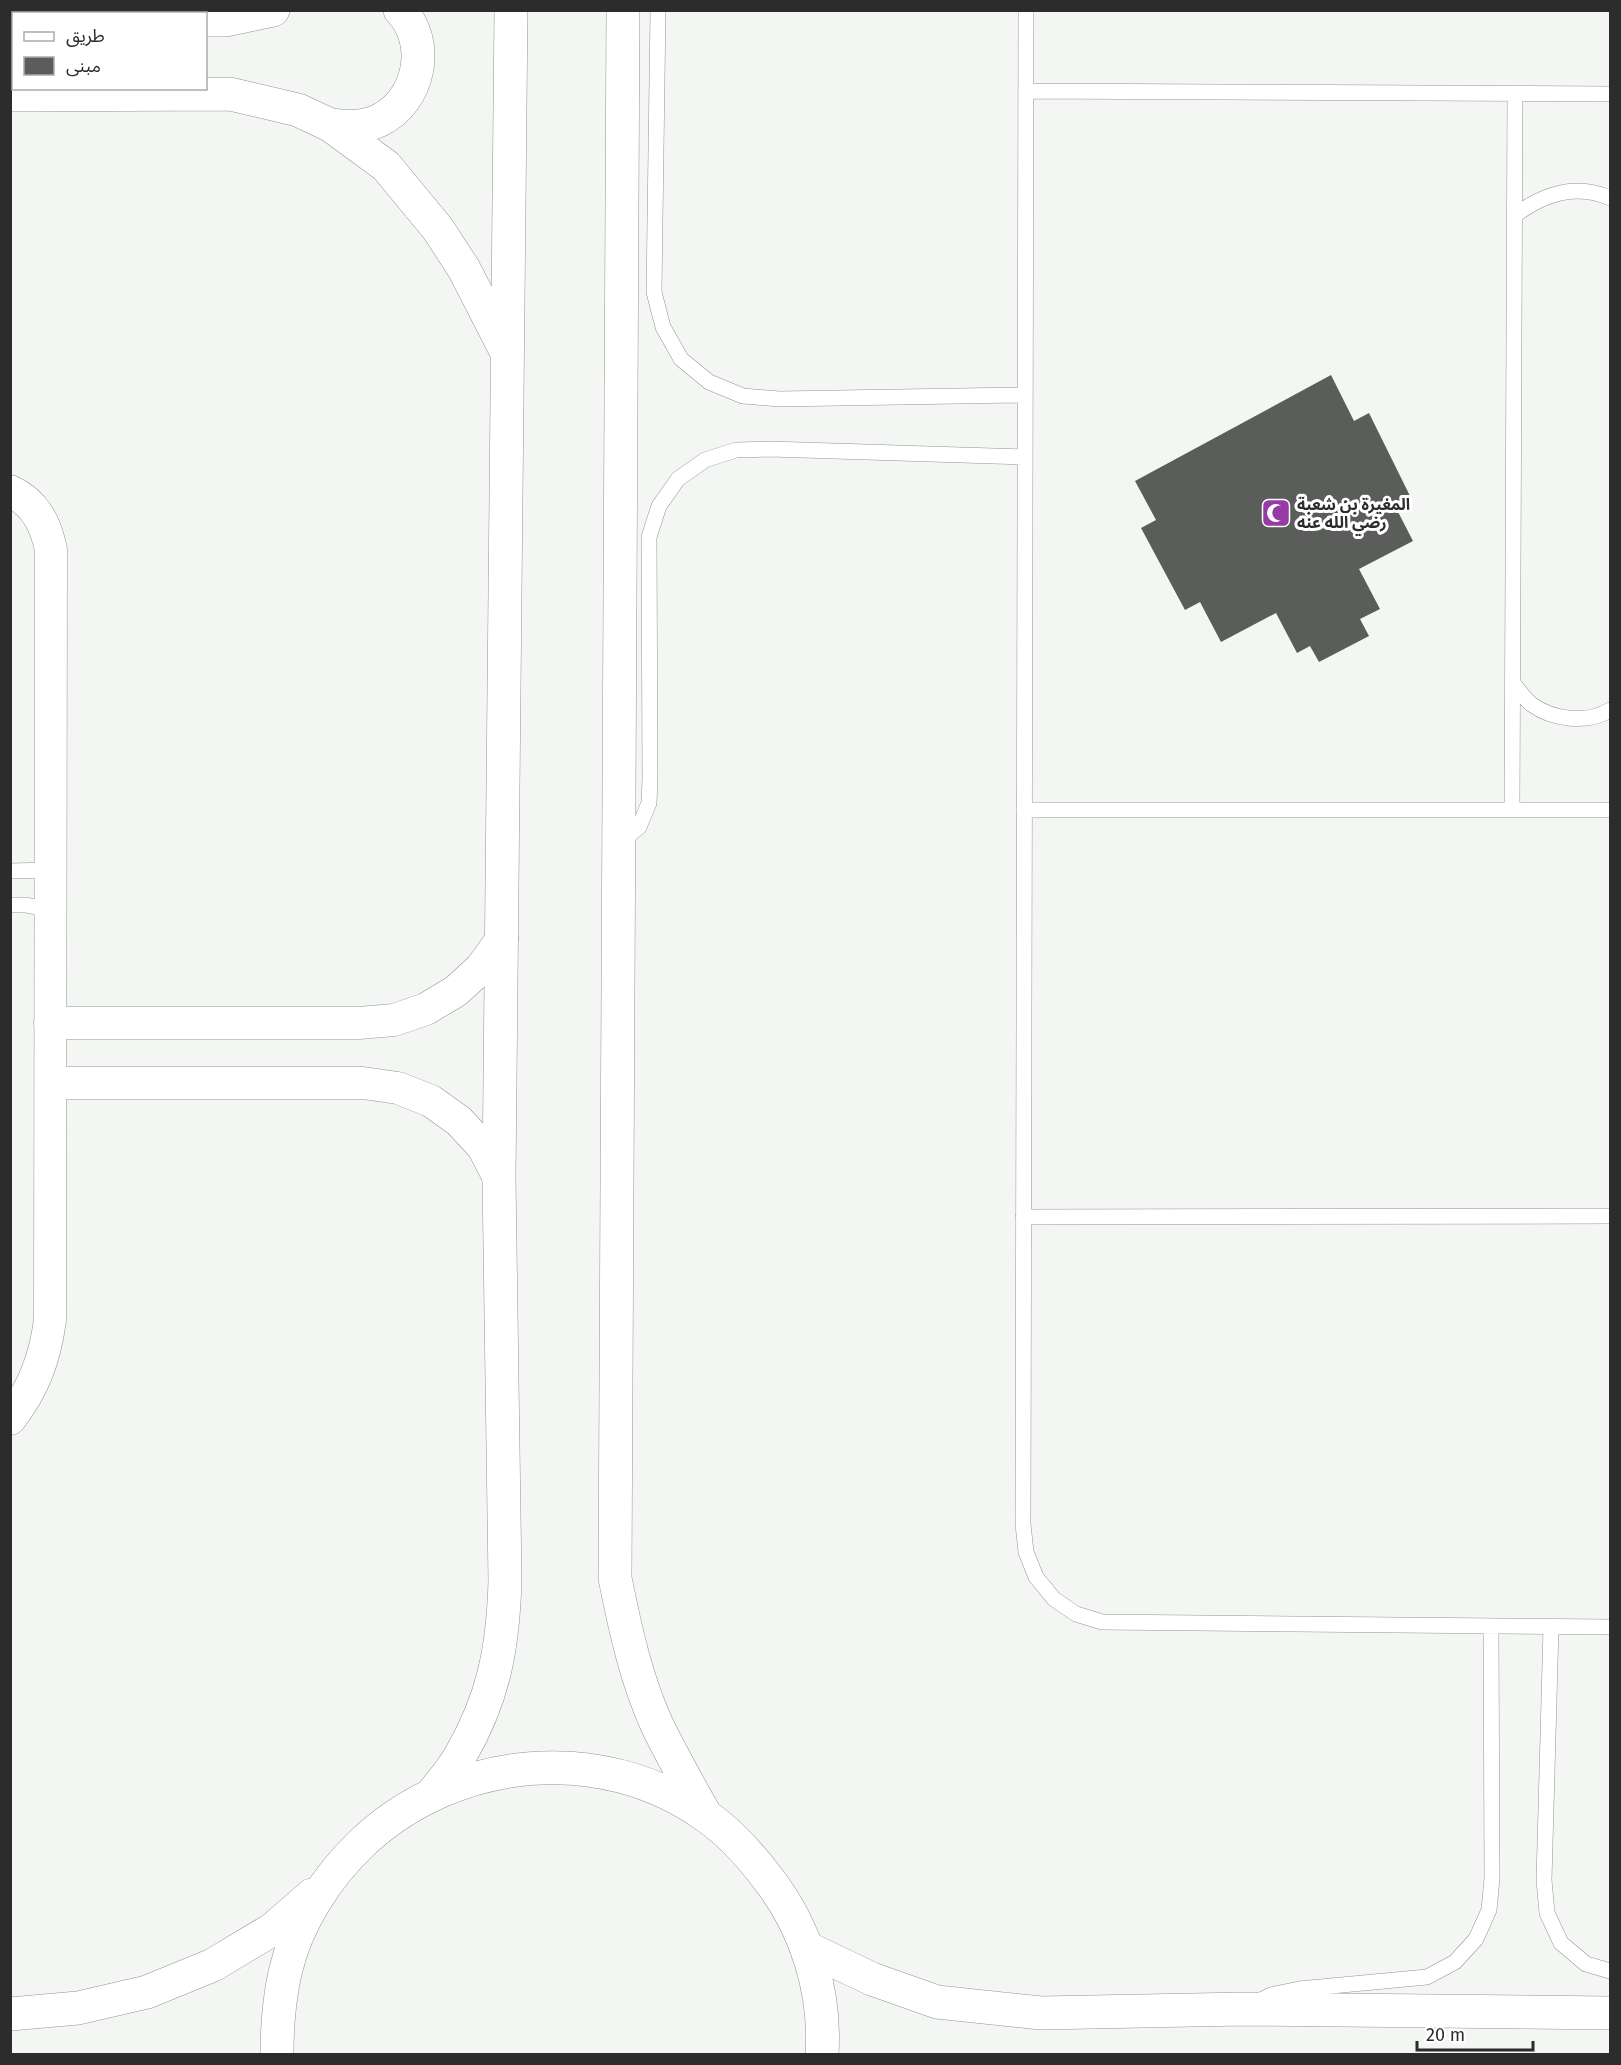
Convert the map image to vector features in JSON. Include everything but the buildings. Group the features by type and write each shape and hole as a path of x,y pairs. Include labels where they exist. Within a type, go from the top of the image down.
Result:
{"main road":[{"path":"207,20 225,20 273,10"},
{"path":"330,125 355,128 379,121 400,106 413,84 419,60 415,34 400,10"},
{"path":"433,1793 460,1756 481,1716 495,1672 503,1627 505,1581 499,1178 511,10"},
{"path":"623,10 615,1578 625,1629 639,1677 657,1725 706,1816"},
{"path":"10,95 230,94 298,110 330,125 386,166 438,229 464,269 508,354"},
{"path":"277,2055 277,2020 285,1972 302,1925 327,1882 349,1855 403,1810 433,1793 478,1776 525,1768 572,1768 620,1776 665,1792 706,1816 748,1853 783,1898 807,1948 819,1992 823,2038 822,2055"},
{"path":"10,2014 78,2008 147,1992 213,1965 273,1929 327,1882"},
{"path":"807,1948 872,1979 937,2002 1041,2013 1243,2009 1611,2013"}],"street":[{"path":"10,491 36,510 46,529 51,550 50,1320 46,1348 37,1376 24,1401 10,1419"},
{"path":"50,1023 359,1023 394,1020 426,1009 456,991 481,968 502,939"},
{"path":"51,1083 363,1083 398,1088 431,1101 459,1121 483,1147 499,1178"}],"lane":[{"path":"658,10 654,292 663,327 681,359 709,382 743,396 779,399 1024,395"},
{"path":"1026,10 1023,1217 1023,1524 1026,1552 1036,1577 1054,1599 1076,1614 1102,1622 1611,1627"},
{"path":"1026,91 1611,94"},
{"path":"1512,810 1515,93"},
{"path":"1515,215 1534,201 1556,193 1580,191 1611,198"},
{"path":"620,843 639,827 649,803 649,537 659,506 678,479 705,460 736,450 770,449 1024,457"},
{"path":"1512,682 1530,703 1554,716 1581,719 1611,710"},
{"path":"1024,810 1611,810"},
{"path":"10,871 51,870"},
{"path":"10,905 26,905 50,910"},
{"path":"1023,1217 1611,1216"},
{"path":"1243,2009 1270,1995 1299,1989 1427,1977 1455,1962 1476,1939 1489,1910 1492,1878 1491,1627"},
{"path":"1551,1628 1544,1881 1547,1913 1562,1942 1586,1964 1611,1971"}],"place":[{"name":"المغيرة بن شعبة رضي الله عنه","path":"1276,513"}]}
